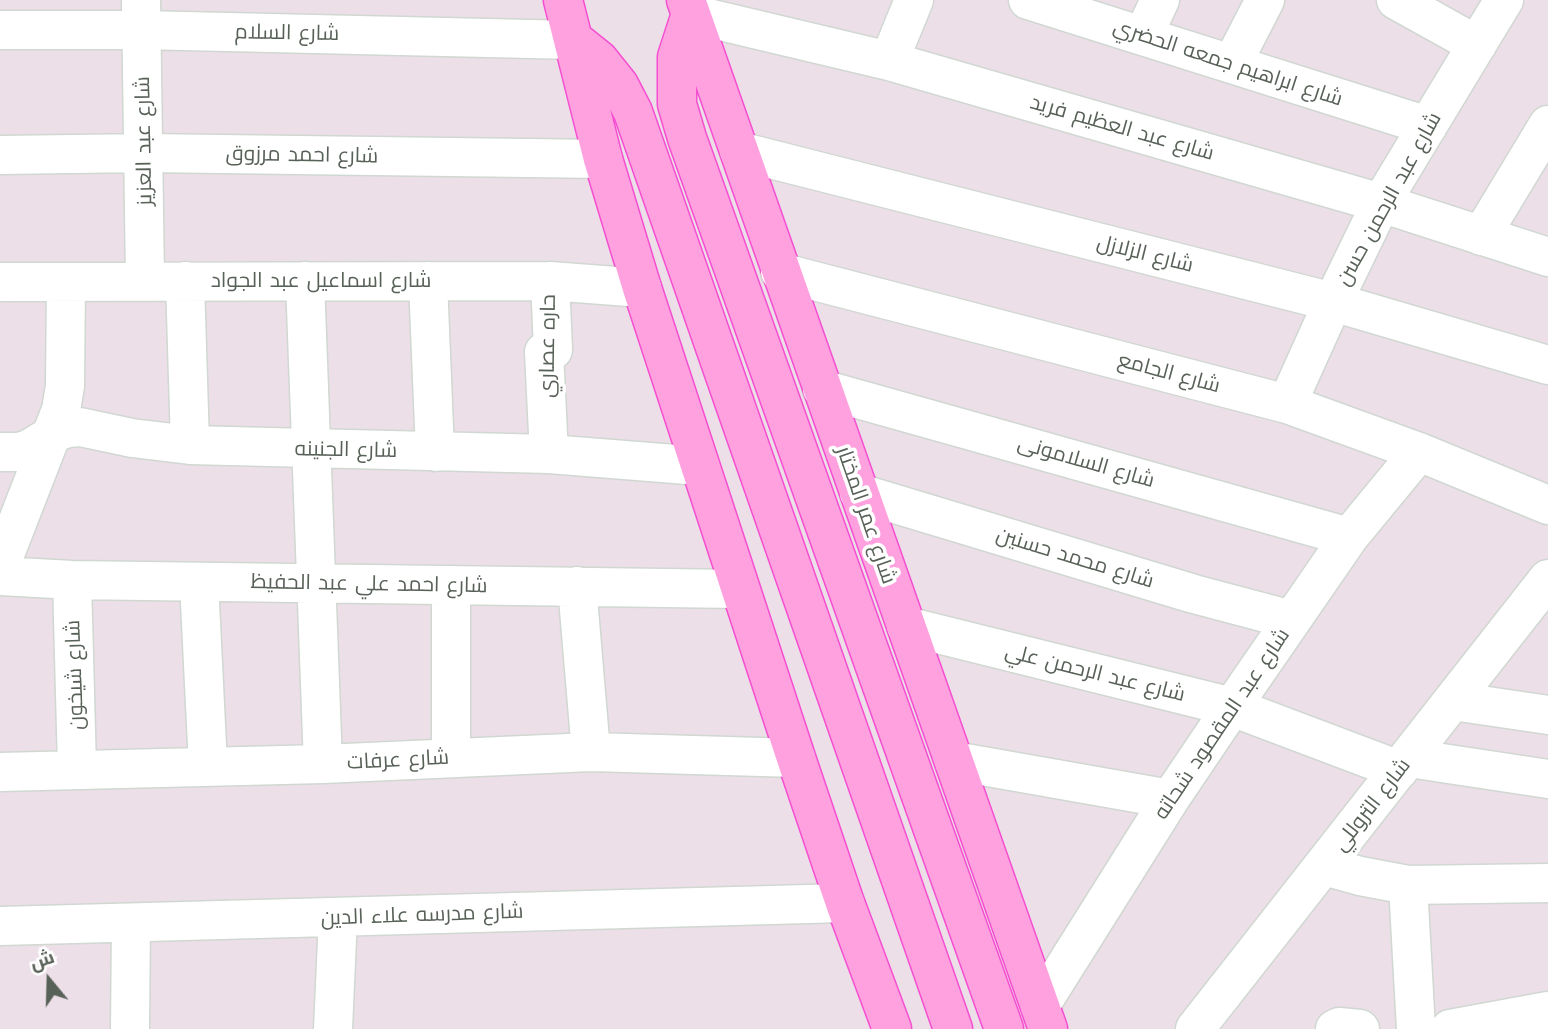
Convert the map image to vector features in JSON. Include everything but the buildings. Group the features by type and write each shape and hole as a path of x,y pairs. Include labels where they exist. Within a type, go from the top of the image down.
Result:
{"main road":[{"path":"563,0 603,159 642,288 796,758 845,903 892,1029"},
{"path":"689,7 677,57 677,104 687,138 1004,1029"},
{"name":"شارع عمر المختار","path":"689,7 954,761 1035,1021"},
{"path":"574,40 605,68 619,85 633,113 953,1029"}],"street":[{"path":"889,61 914,0"},
{"path":"1143,36 1160,0"},
{"path":"1232,64 1265,0"},
{"path":"1396,0 1477,45"},
{"name":"شارع عبد الرحمن حسن","path":"1287,404 1381,203 1504,0"},
{"name":"شارع ابراهيم جمعه الحضري","path":"1035,1 1428,126"},
{"name":"شارع عبد العظيم فريد","path":"689,7 889,61 1381,203 1548,257"},
{"name":"شارع السلام","path":"0,30 141,15 574,40"},
{"name":"شارع عبد العزيز","path":"141,15 145,281"},
{"path":"1481,236 1548,125"},
{"name":"شارع الزلازل","path":"739,152 1333,302 1548,365"},
{"name":"شارع احمد مرزوق","path":"0,155 145,153 603,159"},
{"name":"شارع الجامع","path":"780,272 1287,404 1419,452 1548,505"},
{"path":"305,281 323,764"},
{"path":"428,281 435,452"},
{"name":"شارع اسماعيل عبد الجواد","path":"0,282 550,281 642,288"},
{"name":"حاره عصاري","path":"549,454 544,352 553,350 550,281"},
{"path":"0,567 53,435 65,386 66,282"},
{"path":"185,282 190,445"},
{"name":"شارع السلامونى","path":"822,389 1349,537"},
{"name":"شارع الجنينه","path":"0,452 29,449 68,428 80,428 190,445 549,454 700,466"},
{"name":"شارع عبد المقصود شحاته","path":"1035,1021 1170,799 1232,707 1349,537 1419,452"},
{"name":"شارع محمد حسنين","path":"859,493 1194,594 1292,620"},
{"name":"شارع احمد علي عبد الحفيظ","path":"0,576 72,580 739,589"},
{"name":"شارع التروللي","path":"1195,1029 1548,579"},
{"name":"شارع شيخون","path":"72,580 77,769"},
{"path":"199,582 208,766"},
{"path":"451,584 451,757"},
{"path":"577,586 591,752"},
{"name":"شارع عبد الرحمن علي","path":"906,626 1232,707 1404,764 1548,779"},
{"path":"1453,701 1548,715"},
{"name":"شارع عرفات","path":"0,772 323,764 591,752 796,758"},
{"path":"954,761 1170,799"},
{"path":"1324,866 1360,876 1408,884 1548,883"},
{"path":"1408,884 1416,1029"},
{"name":"شارع مدرسه علاء الدين","path":"0,926 845,903"},
{"path":"333,1029 338,917"},
{"path":"130,1029 131,923"},
{"path":"1450,1029 1548,1011"},
{"path":"1335,1029 1360,1029"}]}
